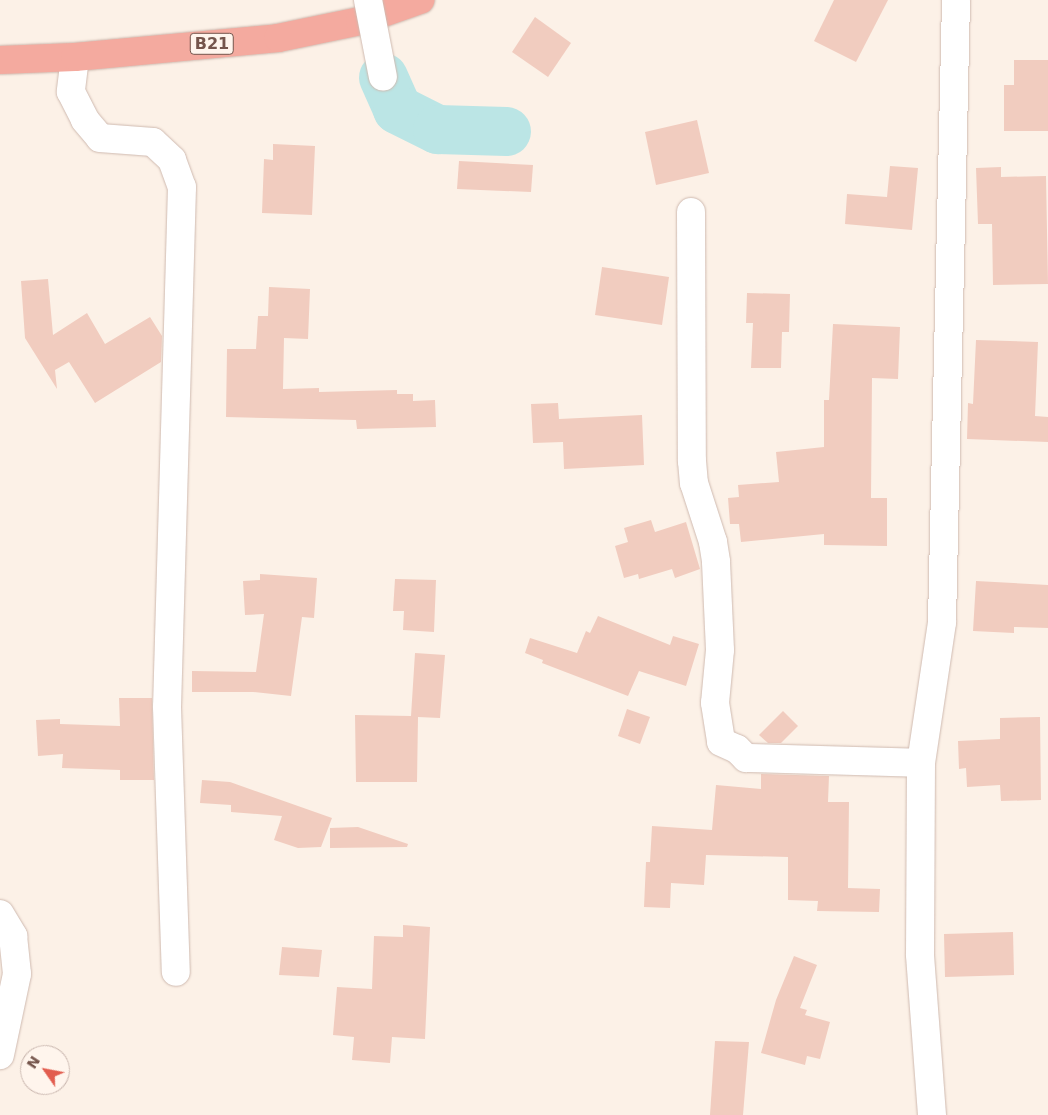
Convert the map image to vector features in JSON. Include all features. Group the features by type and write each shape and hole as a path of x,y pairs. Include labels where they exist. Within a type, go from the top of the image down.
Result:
{"highway":[{"name":"B21","path":"0,60 75,57 278,38 360,20 420,0"}],"street":[{"path":"368,0 383,78"},
{"path":"932,1115 920,954 921,763 942,622 956,0"},
{"path":"75,57 71,92 85,120 100,138 153,142 172,160 182,187 167,707 176,972"},
{"path":"691,212 692,461 694,483 713,542 716,562 720,650 716,703 721,742 737,749 746,758 802,762 921,763"},
{"path":"0,914 13,936 17,974 0,1055"}],"building":[{"path":"834,0 888,0 856,62 814,41"},
{"path":"535,17 571,43 548,77 512,52"},
{"path":"1014,60 1048,60 1048,131 1004,131 1004,85 1014,85"},
{"path":"697,120 709,173 656,185 645,132"},
{"path":"273,144 315,146 312,215 262,213 264,159 273,160"},
{"path":"459,161 533,165 531,192 457,189"},
{"path":"890,166 918,168 912,230 845,224 847,194 887,197"},
{"path":"1001,167 1001,177 1046,176 1048,284 993,285 992,224 978,224 976,168"},
{"path":"602,267 669,277 662,325 595,315"},
{"path":"48,279 53,335 87,313 105,344 150,317 162,336 161,362 95,403 69,362 55,370 57,389 25,338 21,281"},
{"path":"269,287 310,289 308,339 284,338 283,389 319,388 319,392 397,390 397,394 413,394 413,401 435,400 436,427 357,429 356,420 226,417 227,349 256,349 258,316 268,316"},
{"path":"747,293 790,294 789,332 782,332 781,368 751,368 753,323 746,323"},
{"path":"833,324 900,327 898,379 872,378 871,498 887,498 887,546 824,545 824,534 741,542 739,524 730,524 728,498 739,497 738,485 779,482 776,452 824,447 824,400 829,400"},
{"path":"976,340 1038,342 1035,416 1048,417 1048,442 967,439 968,403 973,404"},
{"path":"558,403 559,419 642,415 644,465 564,469 563,442 533,443 531,404"},
{"path":"651,520 655,532 686,522 700,569 675,578 672,569 639,579 638,574 624,578 615,546 628,542 624,528"},
{"path":"260,574 317,578 314,618 302,617 291,696 253,692 192,692 192,671 256,672 264,614 245,615 243,581 260,580"},
{"path":"395,579 436,580 434,632 403,630 404,611 393,611"},
{"path":"976,581 1048,585 1048,628 1014,627 1014,633 973,631"},
{"path":"598,616 670,645 673,636 699,644 686,686 639,671 628,696 542,663 543,660 525,653 530,638 577,653 586,631 590,633"},
{"path":"415,653 445,655 440,718 418,717 417,782 356,782 355,715 411,716"},
{"path":"119,698 152,698 154,780 120,780 120,770 62,768 63,754 38,756 36,720 60,719 60,724 120,726"},
{"path":"627,709 650,717 640,744 618,736"},
{"path":"783,711 798,726 781,743 768,743 759,735"},
{"path":"1040,717 1041,800 1001,801 1000,785 967,787 966,768 959,769 958,741 1000,739 1000,718"},
{"path":"761,774 829,776 828,802 849,802 848,888 880,889 879,912 817,911 818,901 788,900 788,857 706,855 704,885 671,883 670,908 644,907 646,862 650,862 652,826 712,830 716,785 761,789"},
{"path":"202,780 230,782 332,818 321,847 298,848 274,840 282,816 231,812 231,805 200,803"},
{"path":"358,827 408,844 407,847 330,848 330,828"},
{"path":"403,925 430,927 425,1039 392,1037 390,1063 352,1060 354,1037 333,1035 337,987 372,989 374,936 403,937"},
{"path":"1013,932 1014,975 945,977 944,934"},
{"path":"282,947 322,950 319,977 279,975"},
{"path":"794,956 817,965 800,1008 807,1010 805,1015 830,1022 820,1059 807,1056 805,1065 761,1053 776,1000"},
{"path":"715,1041 749,1042 743,1115 710,1115"}],"waterway":[{"path":"383,77 397,109 437,129 506,131"}]}
